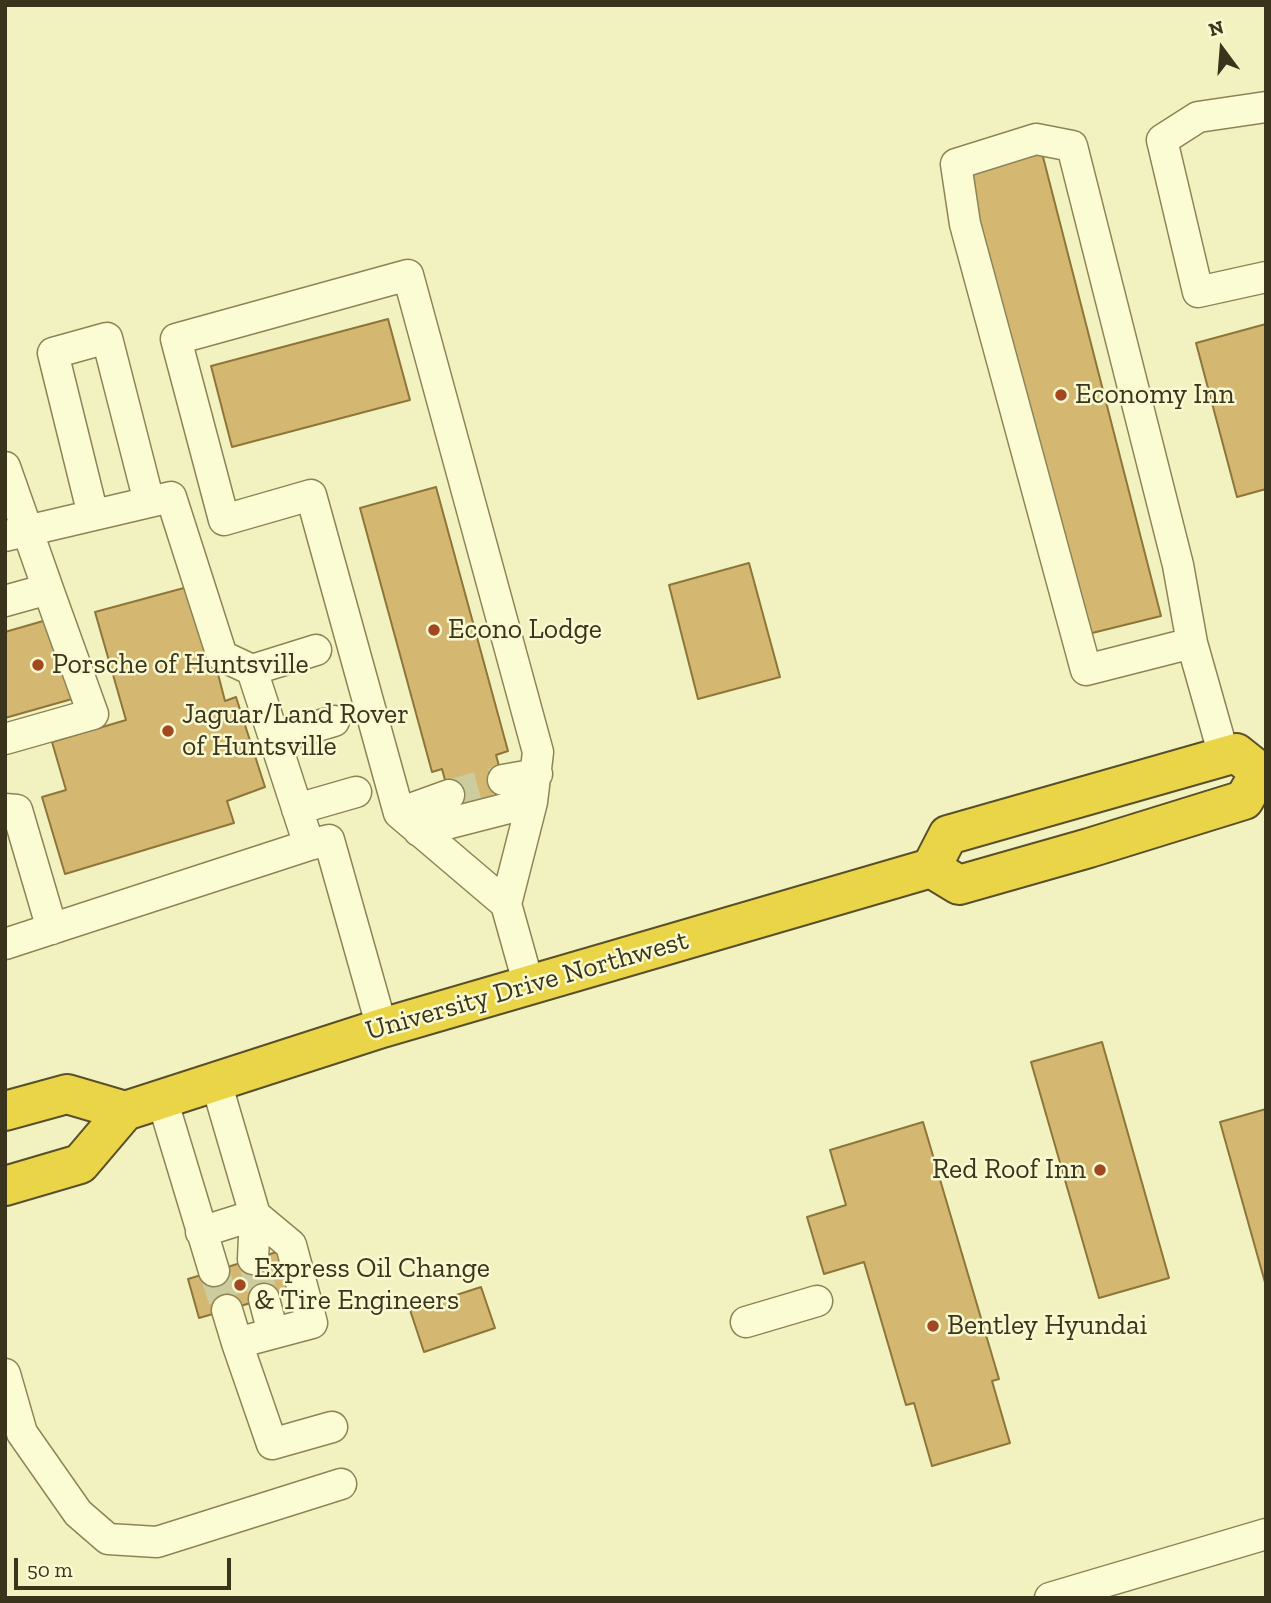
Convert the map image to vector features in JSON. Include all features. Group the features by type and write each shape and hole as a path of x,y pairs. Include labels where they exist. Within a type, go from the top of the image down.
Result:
{"highway":[{"path":"1236,753 1263,771 1244,800 1076,852 959,885 931,868 947,835 1236,753"},
{"name":"University Drive Northwest","path":"125,1111 382,1028 931,868"},
{"path":"5,1186 80,1164 125,1111 67,1094 6,1109"}],"lane":[{"path":"1266,107 1198,117 1162,140 1198,292 1266,277"},
{"path":"1192,643 1086,670 965,224 956,164 1036,139 1072,146 1178,565 1192,643 1224,756"},
{"path":"506,904 409,822 311,495 224,520 176,339 408,275 538,752 535,788 506,904 529,986"},
{"path":"93,515 53,353 107,338 149,502"},
{"path":"5,467 16,534 48,589 93,714 5,739"},
{"path":"16,534 172,497 222,656 252,670 316,650"},
{"path":"5,601 48,589"},
{"path":"252,670 309,845"},
{"path":"275,739 334,721"},
{"path":"503,780 535,788"},
{"path":"409,822 535,788"},
{"path":"297,809 356,792"},
{"path":"409,822 449,795"},
{"path":"5,809 18,810 52,929"},
{"path":"5,944 329,840 382,1028"},
{"path":"471,875 518,858"},
{"path":"216,1082 255,1215 253,1259"},
{"path":"162,1099 214,1271"},
{"path":"201,1232 255,1215"},
{"path":"237,1343 312,1323 291,1245 255,1215"},
{"path":"264,1299 273,1333"},
{"path":"746,1322 817,1301"},
{"path":"227,1310 272,1444 332,1427"},
{"path":"5,1374 22,1433 78,1513 108,1539 157,1542 341,1484"},
{"path":"1050,1598 1266,1534"}],"building":[{"name":"Economy Inn","path":"1042,153 1161,616 1080,636 962,174"},
{"path":"388,319 410,400 232,447 211,366"},
{"path":"1266,324 1266,489 1237,497 1196,343"},
{"name":"Econo Lodge","path":"436,487 508,751 496,755 509,803 455,817 442,769 432,772 360,508"},
{"path":"749,563 780,677 698,699 669,585"},
{"name":"Jaguar/Land Rover of Huntsville","path":"195,585 225,701 236,697 265,787 227,801 234,823 65,874 42,797 66,790 52,742 126,720 95,612"},
{"name":"Porsche of Huntsville","path":"57,617 79,697 5,718 5,632"},
{"name":"Red Roof Inn","path":"1102,1042 1169,1278 1099,1298 1031,1062"},
{"path":"1266,1109 1266,1286 1220,1122"},
{"name":"Bentley Hyundai","path":"923,1122 999,1379 992,1381 1010,1443 932,1466 914,1403 906,1405 864,1262 824,1274 807,1217 846,1205 830,1150"},
{"name":"Express Oil Change & Tire Engineers","path":"280,1251 292,1291 199,1318 188,1279"},
{"path":"481,1287 495,1328 424,1352 410,1310"}],"tunnel":[{"path":"449,795 503,780"},
{"path":"253,1259 264,1299"},
{"path":"214,1271 227,1310"}],"place":[{"name":"Economy Inn","path":"1061,395"},
{"name":"Econo Lodge","path":"434,630"},
{"name":"Porsche of Huntsville","path":"38,665"},
{"name":"Jaguar/Land Rover of Huntsville","path":"168,731"},
{"name":"Red Roof Inn","path":"1100,1170"},
{"name":"Express Oil Change & Tire Engineers","path":"240,1285"},
{"name":"Bentley Hyundai","path":"933,1326"}]}
